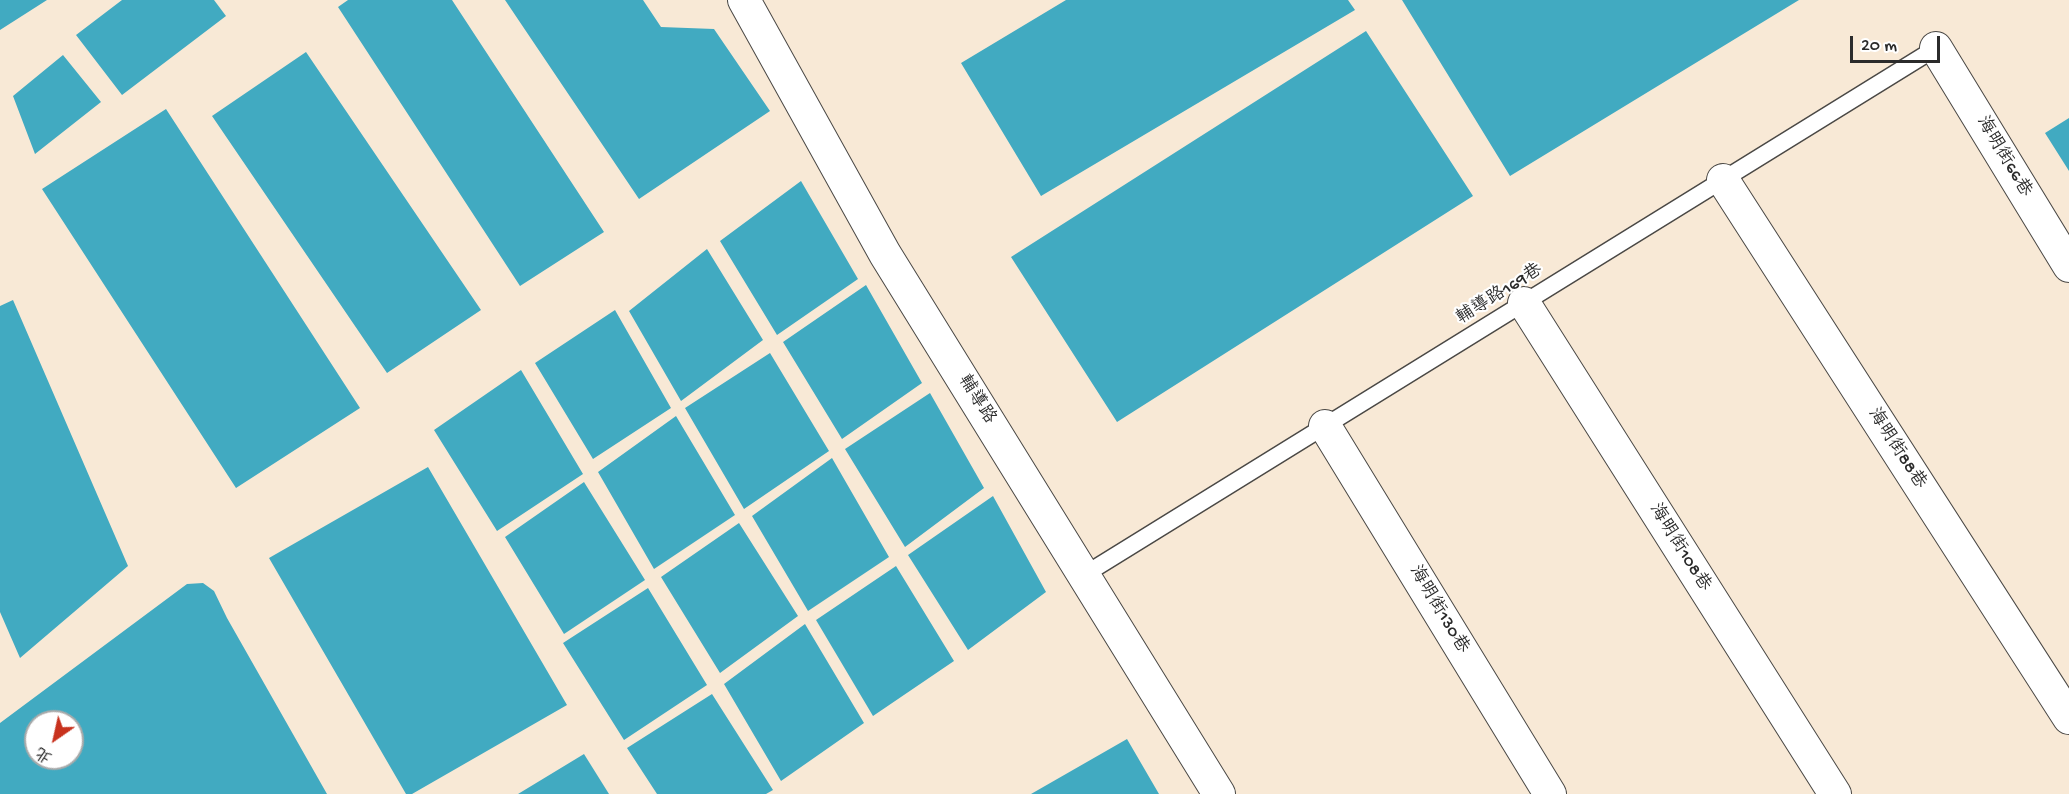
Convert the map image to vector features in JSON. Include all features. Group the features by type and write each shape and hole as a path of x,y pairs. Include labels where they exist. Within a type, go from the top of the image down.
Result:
{"street":[{"name":"輔導路","path":"744,0 885,254 1219,794"},
{"name":"海明街66巷","path":"1936,48 2069,266"},
{"name":"海明街88巷","path":"1723,180 2069,718"},
{"name":"海明街108巷","path":"1524,303 1835,794"},
{"name":"海明街130巷","path":"1325,426 1550,794"}],"lane":[{"name":"輔導路169巷","path":"1084,575 1936,48"}],"water":[{"path":"0,0 47,0 0,30"},
{"path":"122,0 214,0 226,16 122,95 76,35"},
{"path":"348,0 452,0 604,232 520,286 338,7"},
{"path":"505,0 643,0 661,27 714,29 770,111 639,199"},
{"path":"1066,0 1348,0 1355,10 1041,196 961,63"},
{"path":"1402,0 1799,0 1510,176"},
{"path":"1366,31 1473,196 1117,422 1011,257"},
{"path":"306,52 481,310 387,373 212,116"},
{"path":"63,55 101,102 35,154 13,96"},
{"path":"166,109 360,408 236,488 42,189"},
{"path":"2069,118 2069,171 2045,133"},
{"path":"801,181 858,279 777,335 720,241"},
{"path":"707,249 763,340 681,401 629,311"},
{"path":"866,285 922,383 842,439 783,342"},
{"path":"13,300 128,566 20,658 0,612 0,306"},
{"path":"615,310 671,408 593,459 535,363"},
{"path":"770,353 829,451 744,509 685,408"},
{"path":"521,370 583,474 497,531 434,430"},
{"path":"930,393 984,488 905,547 845,449"},
{"path":"676,416 735,515 654,569 598,472"},
{"path":"832,458 889,557 808,611 752,516"},
{"path":"428,467 567,705 412,794 406,794 269,558"},
{"path":"584,482 645,580 564,634 505,537"},
{"path":"993,496 1046,592 968,650 908,555"},
{"path":"739,523 798,616 720,673 661,577"},
{"path":"896,566 954,661 873,716 816,620"},
{"path":"203,583 214,591 327,794 0,794 0,723 187,584"},
{"path":"648,588 707,685 624,740 563,643"},
{"path":"805,624 864,723 781,781 724,684"},
{"path":"712,694 773,790 766,794 657,794 627,748"},
{"path":"1127,739 1159,794 1031,794"},
{"path":"584,754 609,794 518,794"}]}
